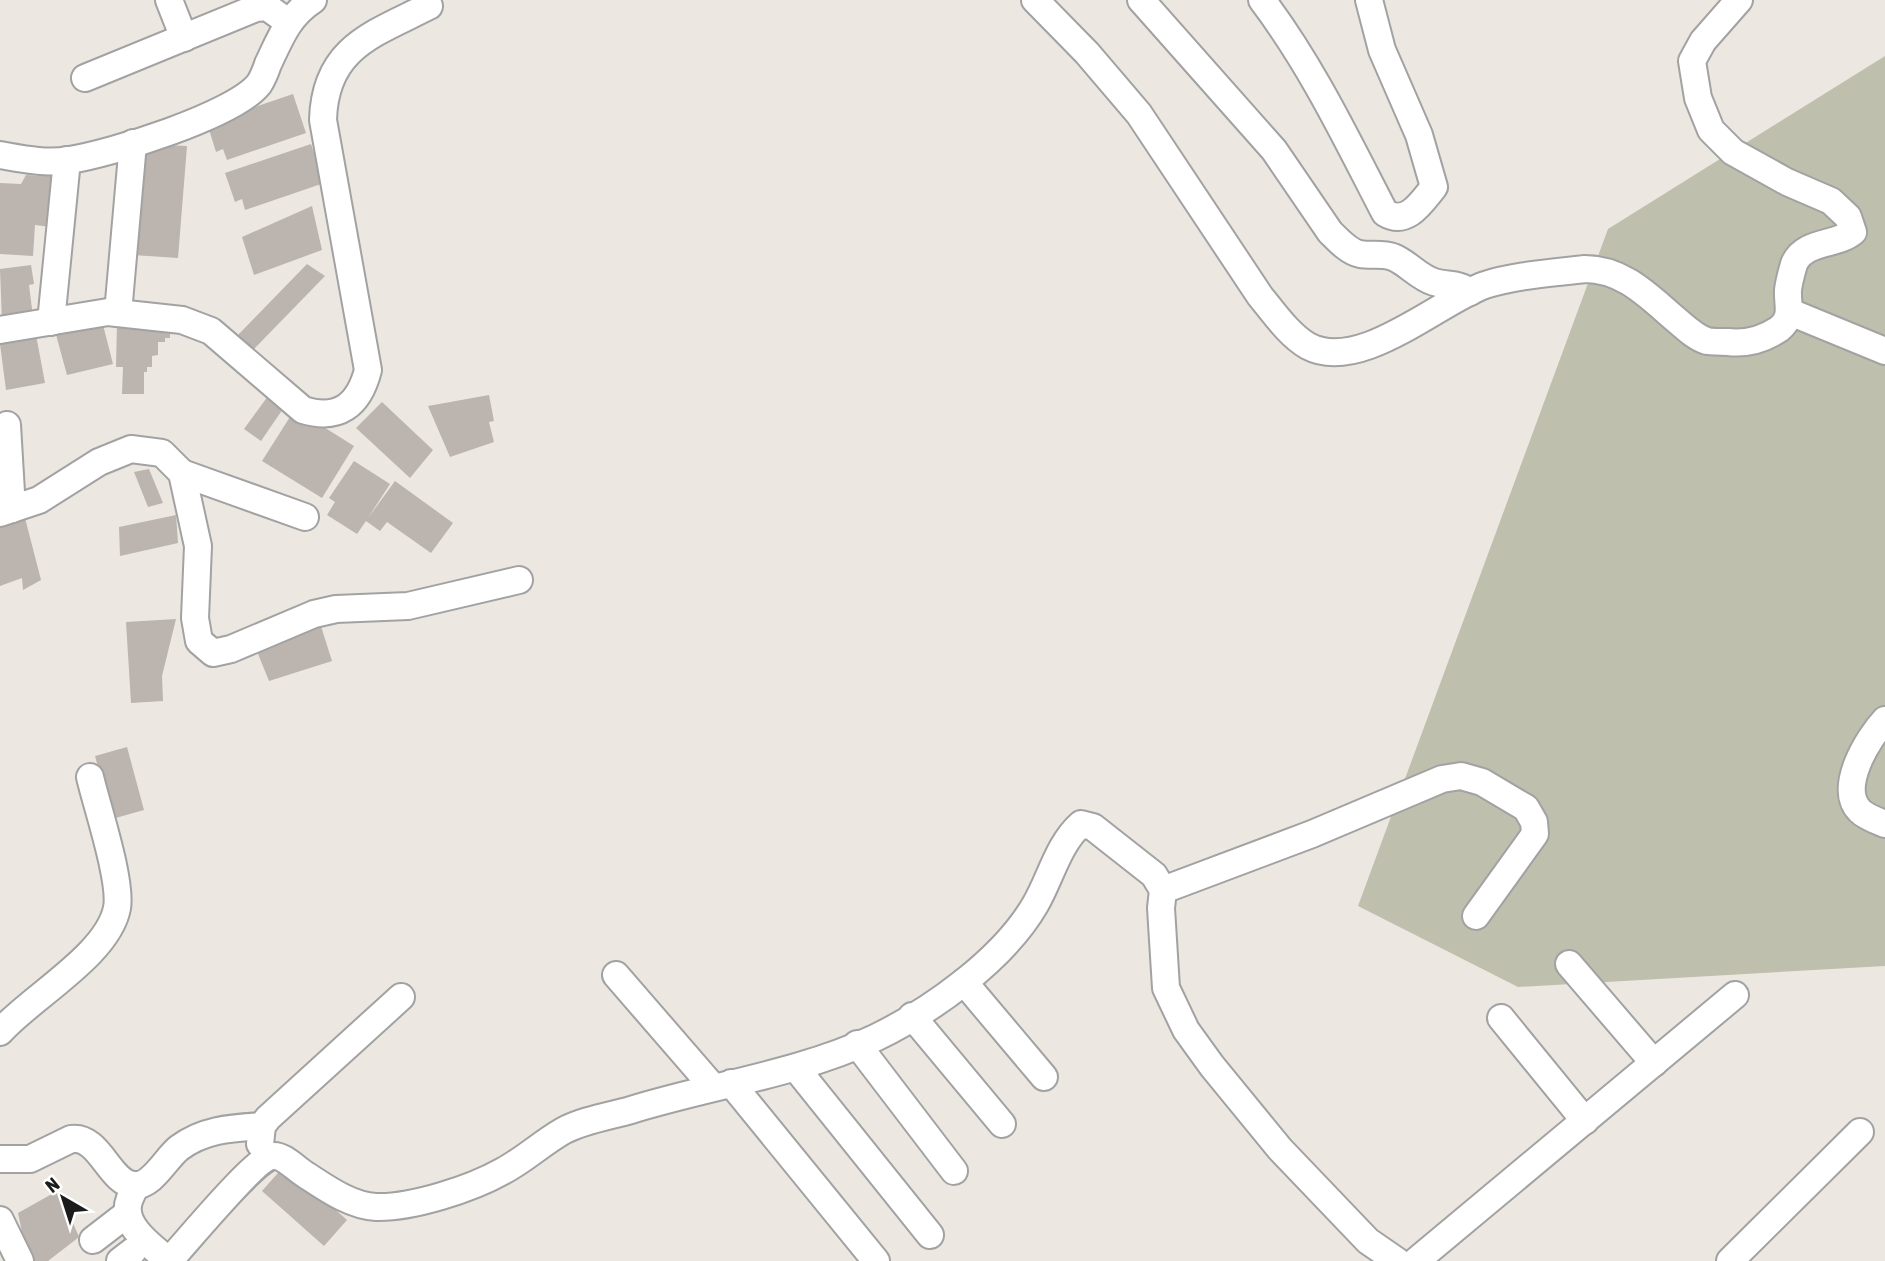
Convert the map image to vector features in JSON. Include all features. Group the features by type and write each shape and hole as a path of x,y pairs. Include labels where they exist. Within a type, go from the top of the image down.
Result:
{"street":[{"path":"169,0 184,38"},
{"path":"0,155 32,161 67,160 133,143 211,115 238,102 260,83 288,22 301,7 313,0"},
{"path":"1035,0 1087,53 1139,114 1260,296 1292,332 1309,346 1331,352 1361,348 1413,326 1485,285 1585,269 1616,273 1690,332 1705,340 1737,343 1753,341 1786,323 1790,312 1788,290 1795,261 1813,245 1844,239 1853,232 1848,217 1831,201 1787,183 1733,152 1711,130 1698,98 1692,61 1703,41 1739,0"},
{"path":"1141,0 1275,150 1330,232 1341,243 1358,254 1392,257 1412,267 1423,277 1437,283 1457,285 1470,292"},
{"path":"1262,0 1289,36 1326,97 1385,213 1404,218 1414,211 1434,187 1419,135 1382,50 1369,0"},
{"path":"0,330 108,312 182,320 211,331 303,410 318,415 346,409 365,381 368,370 323,120 323,102 339,64 356,43 429,6"},
{"path":"85,78 256,8 267,7 288,22"},
{"path":"118,313 133,143"},
{"path":"51,322 67,160"},
{"path":"1790,312 1885,351"},
{"path":"7,425 6,511 39,500 99,462 131,449 162,453 181,473 306,517"},
{"path":"181,473 198,545 195,618 199,641 213,653 231,649 314,614 336,609 408,606 519,580"},
{"path":"1885,720 1861,753 1852,779 1853,801 1860,811 1885,824"},
{"path":"1163,890 1312,834 1442,779 1461,776 1482,782 1526,808 1534,822 1535,834 1476,916"},
{"path":"0,1032 88,955 107,930 117,908 114,872 90,777"},
{"path":"262,1126 207,1132 179,1148 147,1181 136,1186 130,1196 128,1213 134,1227 169,1261 224,1199 262,1161 272,1156 281,1157 304,1174 350,1200 375,1207 427,1200 467,1188 503,1171 565,1130 685,1093 796,1068 875,1037 951,992 999,951 1034,907 1069,837 1081,824 1093,827 1154,875 1163,890 1161,908 1166,988 1186,1030 1212,1066 1280,1149 1367,1241 1398,1261"},
{"path":"1569,964 1654,1063"},
{"path":"616,975 722,1085 876,1261"},
{"path":"964,982 1045,1077"},
{"path":"1416,1261 1735,995"},
{"path":"262,1161 260,1138 262,1126 268,1118 401,997"},
{"path":"912,1016 1002,1125"},
{"path":"1501,1018 1585,1121"},
{"path":"857,1044 954,1171"},
{"path":"796,1068 930,1235"},
{"path":"1730,1261 1860,1132"},
{"path":"0,1159 30,1159 78,1138 90,1144 125,1182 136,1186"},
{"path":"93,1240 128,1213"},
{"path":"0,1220 20,1261"}],"shaded area":[{"path":"1885,56 1885,966 1518,987 1358,906 1608,229"}],"building":[{"path":"293,94 306,133 227,160 223,149 216,152 207,123"},
{"path":"143,144 187,146 178,258 133,255"},
{"path":"311,144 324,183 245,210 242,199 235,202 225,173"},
{"path":"39,170 56,172 52,227 35,225 33,256 0,254 0,183 21,184 26,175 37,176"},
{"path":"312,206 322,250 254,275 242,237"},
{"path":"307,264 325,276 250,353 236,337"},
{"path":"31,265 34,284 29,285 33,317 2,322 0,269"},
{"path":"101,317 113,364 67,375 55,331"},
{"path":"117,323 170,323 170,338 165,338 165,342 158,342 158,355 152,356 152,367 147,367 147,372 144,372 144,394 122,394 123,367 116,367"},
{"path":"36,335 45,383 6,390 0,344"},
{"path":"271,392 287,403 261,441 244,429"},
{"path":"489,395 494,421 489,422 494,442 450,457 428,406"},
{"path":"382,402 433,450 410,478 356,428"},
{"path":"295,409 354,446 322,498 262,461"},
{"path":"354,461 390,484 368,518 395,481 453,523 431,553 387,522 380,531 366,521 357,534 327,515 335,502 329,498"},
{"path":"149,469 163,503 148,507 134,472"},
{"path":"24,514 41,580 23,590 22,578 0,586 0,524"},
{"path":"176,515 178,543 120,556 119,527"},
{"path":"176,619 162,676 163,701 131,703 126,622"},
{"path":"319,620 332,661 269,681 254,644"},
{"path":"127,747 144,810 112,819 95,756"},
{"path":"285,1165 347,1220 324,1246 262,1191"},
{"path":"59,1190 79,1237 48,1261 28,1261 18,1213"}]}
